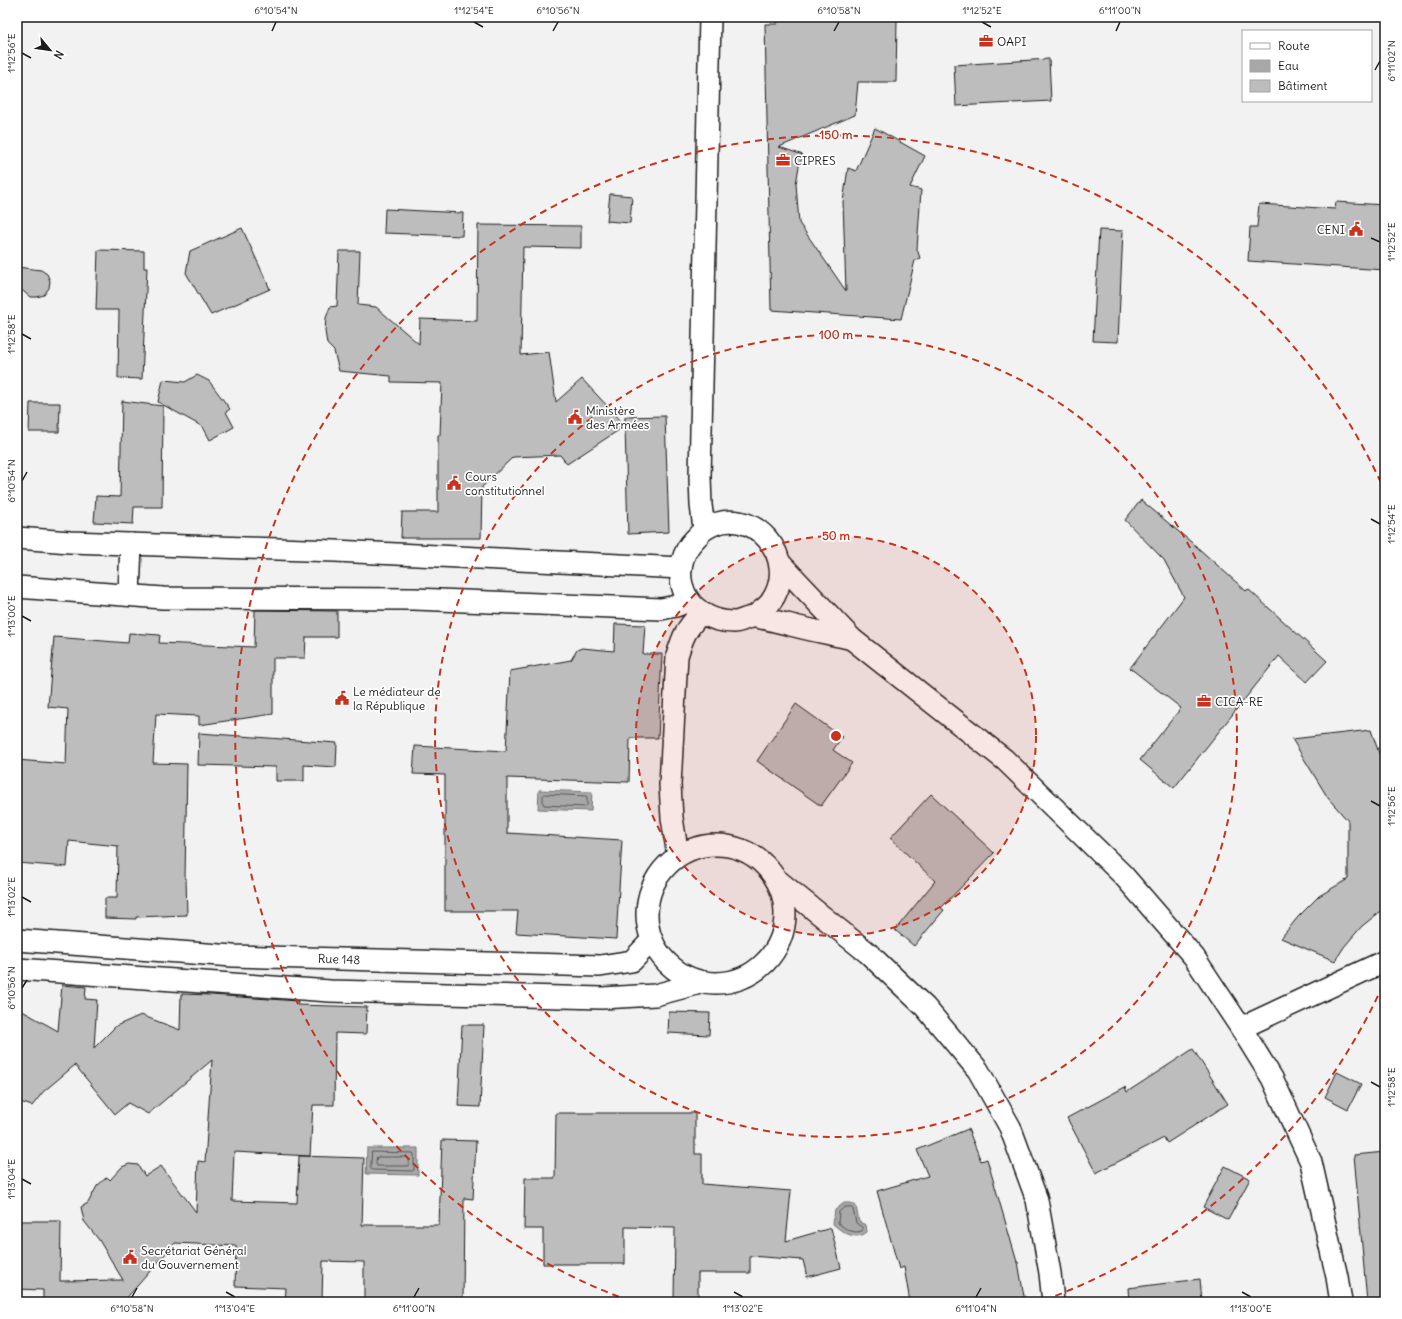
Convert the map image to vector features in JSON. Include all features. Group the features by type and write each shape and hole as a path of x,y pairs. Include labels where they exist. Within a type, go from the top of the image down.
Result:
{"street":[{"path":"704,530 700,477 710,17"},
{"path":"17,587 163,598 414,599 661,609 676,606 695,607 718,620 736,622 754,617 770,603 779,585 780,563 775,548 765,535 751,526 735,522 719,523 704,530 688,546 681,568 682,585 695,607 692,622 682,638 677,656 670,785 672,818 678,856"},
{"path":"17,538 70,542 335,551 681,568"},
{"path":"129,596 131,544"},
{"path":"780,563 852,639 1006,760 1123,876 1194,957 1272,1078 1311,1162 1337,1277 1340,1302"},
{"path":"754,617 852,639"},
{"path":"776,879 783,897 785,917 781,936 772,954 759,968 742,978 724,983 704,982 682,974 664,960 652,940 647,922 648,903 654,885 664,869 678,856 695,849 713,845 732,847 749,853 764,865 776,879 868,953 925,1007 978,1070 1010,1127 1037,1200 1050,1273 1053,1302"},
{"name":"Rue 148","path":"17,940 233,956 600,966 632,961 652,940"},
{"path":"106,975 107,947"},
{"path":"1241,1028 1385,961"},
{"path":"17,969 330,991 602,998 655,995 704,982"}],"water":[{"path":"17,408 22,408 20,429 17,431"},
{"path":"539,790 592,792 591,811 538,809"},
{"path":"367,1148 418,1148 418,1175 366,1174"},
{"path":"844,1203 851,1203 856,1206 859,1222 866,1225 867,1232 863,1235 850,1235 833,1224 835,1210"}],"building":[{"path":"777,17 897,17 896,82 858,82 855,115 779,147 803,155 799,166 796,184 799,223 846,291 843,202 848,168 856,171 875,128 925,156 910,187 921,190 917,249 920,258 915,260 901,319 771,310 765,24 777,24"},
{"path":"1049,59 1051,101 956,106 954,65"},
{"path":"610,194 632,196 630,223 607,221"},
{"path":"1336,202 1385,205 1385,270 1248,261 1250,227 1257,227 1259,204 1335,209"},
{"path":"385,209 463,213 462,236 384,233"},
{"path":"478,225 581,226 581,248 523,247 521,355 549,352 556,402 582,379 625,425 625,417 665,416 669,532 628,534 625,426 567,464 560,455 513,457 482,487 481,538 401,538 402,512 438,512 438,435 440,435 442,383 391,382 391,376 339,371 334,351 327,344 325,331 326,318 330,307 337,306 339,251 360,251 358,305 376,307 419,344 420,319 477,321"},
{"path":"242,228 270,289 211,315 186,273 190,251"},
{"path":"1099,230 1123,231 1118,342 1093,341"},
{"path":"98,250 144,251 144,268 147,268 142,379 118,378 119,310 96,310"},
{"path":"17,267 41,270 47,274 50,281 49,288 44,295 30,297 17,286"},
{"path":"197,375 209,381 230,409 226,412 234,427 210,440 203,427 158,402 163,380 185,382"},
{"path":"122,401 163,406 162,507 134,507 133,524 94,522 96,496 120,497"},
{"path":"30,403 60,403 59,432 29,432"},
{"path":"1141,500 1246,591 1248,589 1327,661 1307,682 1279,656 1174,788 1140,760 1181,708 1130,668 1184,597 1164,560 1125,520"},
{"path":"255,610 337,611 337,637 306,637 305,658 273,658 273,714 199,725 199,716 156,714 153,763 187,764 185,878 187,915 136,917 136,919 105,918 105,898 117,898 118,846 69,841 67,867 17,863 17,760 66,764 68,709 48,707 54,637 128,643 129,633 160,635 159,643 254,647"},
{"path":"615,624 645,625 643,654 662,654 658,738 630,738 629,782 507,778 507,833 622,840 616,939 516,933 518,911 445,911 445,775 413,774 415,746 506,751 510,671 571,660 577,650 582,648 614,651"},
{"path":"796,704 842,737 833,750 852,763 821,806 757,761"},
{"path":"1371,730 1385,767 1385,908 1362,926 1344,947 1335,961 1281,938 1298,917 1319,896 1348,879 1348,821 1328,798 1292,739"},
{"path":"199,733 337,743 336,767 304,765 304,781 276,781 276,767 198,765"},
{"path":"931,794 994,853 941,908 944,910 914,946 895,930 935,881 890,838"},
{"path":"62,985 86,987 85,999 97,1000 94,1048 116,1026 141,1015 180,1030 181,994 298,1001 297,1005 367,1007 366,1034 335,1033 334,1105 313,1105 310,1156 234,1152 232,1201 297,1203 299,1156 364,1158 362,1225 439,1225 442,1140 476,1141 473,1199 464,1198 463,1302 364,1301 364,1262 323,1261 322,1302 285,1302 286,1288 235,1286 236,1246 175,1243 123,1302 43,1302 43,1290 17,1289 17,1221 61,1221 60,1281 123,1280 99,1240 84,1221 81,1207 88,1203 97,1186 107,1177 110,1180 122,1167 129,1164 138,1165 145,1176 161,1166 196,1212 198,1161 205,1162 212,1060 148,1114 128,1103 115,1114 75,1065 43,1092 32,1106 17,1101 17,1008 58,1031"},
{"path":"669,1012 710,1013 709,1035 668,1033"},
{"path":"462,1025 484,1025 480,1107 458,1106"},
{"path":"1193,1049 1228,1104 1167,1143 1164,1138 1096,1173 1067,1118 1125,1087 1127,1092"},
{"path":"1337,1072 1361,1084 1348,1109 1325,1097"},
{"path":"556,1113 695,1113 695,1154 702,1154 702,1184 791,1191 786,1241 831,1228 841,1268 807,1277 803,1260 750,1256 750,1273 698,1273 698,1302 674,1302 675,1228 625,1227 625,1264 543,1264 543,1229 524,1229 525,1178 555,1178"},
{"path":"968,1129 981,1161 987,1159 1018,1262 1025,1302 910,1302 904,1267 899,1269 877,1191 928,1176 917,1150"},
{"path":"1385,1152 1385,1302 1367,1302 1354,1155"},
{"path":"1225,1166 1250,1179 1228,1220 1203,1207"},
{"path":"1200,1279 1202,1302 1129,1302 1128,1288"}],"place":[{"name":"OAPI","path":"986,41"},
{"name":"CIPRES","path":"783,160"},
{"name":"CENI","path":"1356,229"},
{"name":"Ministère des Armées","path":"575,417"},
{"name":"Cours constitutionnel","path":"454,483"},
{"name":"Le médiateur de la République","path":"342,698"},
{"name":"CICA-RE","path":"1204,701"},
{"name":"Secrétariat Général du Gouvernement","path":"130,1257"}]}
